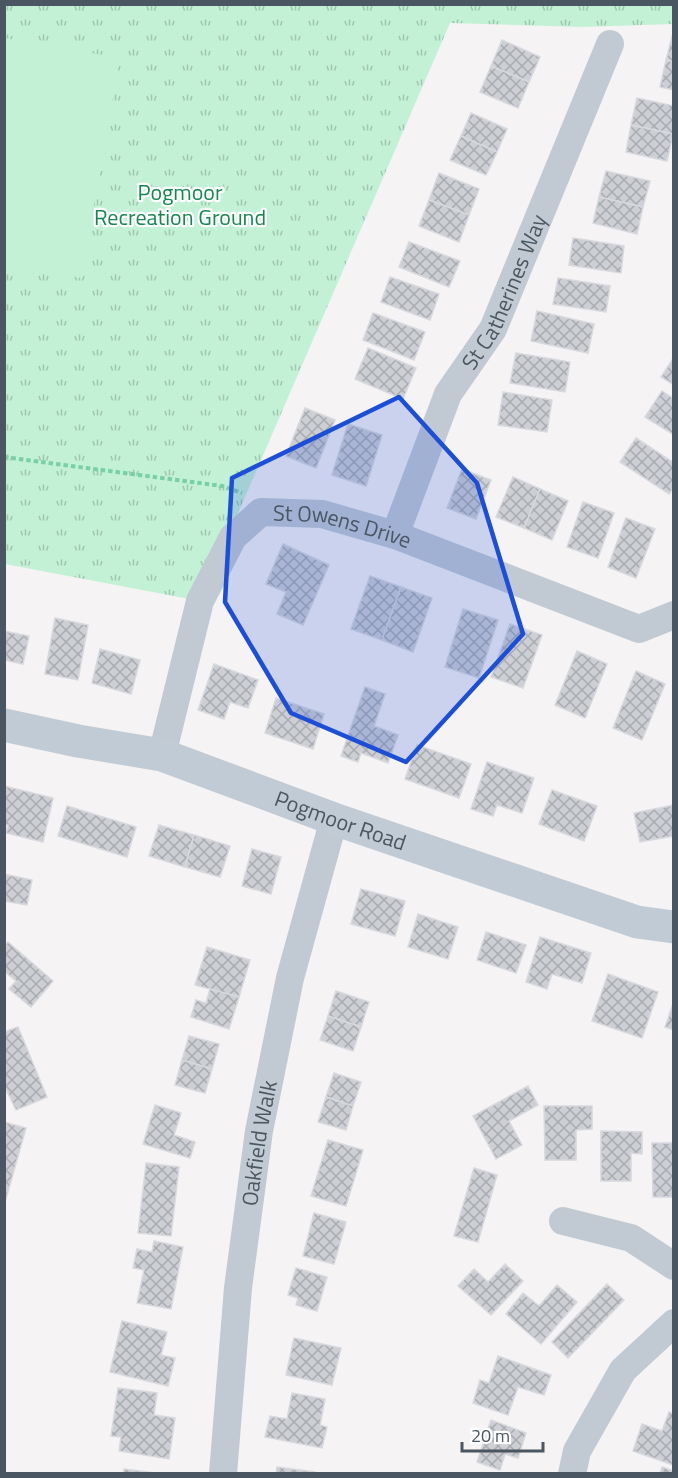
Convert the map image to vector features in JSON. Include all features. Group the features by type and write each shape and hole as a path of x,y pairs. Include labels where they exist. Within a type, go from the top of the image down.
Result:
{"street":[{"name":"St Catherines Way","path":"395,536 448,394 493,329 610,44"},
{"name":"St Owens Drive","path":"162,755 200,601 233,537 261,512 322,514 395,536 639,628 673,615"},
{"name":"Pogmoor Road","path":"4,725 78,741 162,755 333,819 637,922 674,927"},
{"name":"Oakfield Walk","path":"224,1473 238,1288 260,1131 290,978 333,819"},
{"path":"563,1221 631,1238 674,1266"},
{"path":"572,1473 577,1451 623,1370 674,1323"}],"path":[{"path":"4,457 222,486 247,494 261,512"}],"highlighted area":[{"path":"399,397 477,483 523,634 406,762 291,713 225,602 232,478"}],"green space":[{"name":"Pogmoor Recreation Ground","path":"673,4 674,24 582,27 450,23 200,601 5,564 4,5"},
{"path":"4,38 120,58 81,278 5,264"}],"building":[{"path":"674,34 674,62 666,60"},
{"path":"502,40 540,57 529,82 491,66"},
{"path":"666,60 674,62 674,90 660,87"},
{"path":"491,66 529,82 518,108 480,92"},
{"path":"637,98 674,106 673,134 631,125"},
{"path":"471,113 507,129 497,152 461,136"},
{"path":"631,125 673,134 667,161 626,152"},
{"path":"461,136 497,152 486,175 450,160"},
{"path":"606,171 650,181 643,207 599,197"},
{"path":"439,173 479,189 469,215 429,200"},
{"path":"599,197 643,207 637,234 593,223"},
{"path":"429,200 469,215 459,242 419,226"},
{"path":"573,238 624,246 621,273 569,265"},
{"path":"409,242 460,261 449,287 399,267"},
{"path":"390,277 439,294 430,320 381,302"},
{"path":"558,278 610,286 606,312 553,304"},
{"path":"537,311 594,324 588,353 531,341"},
{"path":"373,313 425,332 414,360 363,340"},
{"path":"368,348 416,368 403,399 355,379"},
{"path":"516,353 570,362 565,392 510,383"},
{"path":"674,357 674,385 661,377"},
{"path":"662,391 674,399 674,435 645,417"},
{"path":"503,392 552,400 547,432 498,425"},
{"path":"305,408 335,420 316,468 286,456"},
{"path":"348,424 382,435 366,486 332,475"},
{"path":"636,438 674,463 674,487 669,494 620,462"},
{"path":"462,469 491,480 476,519 447,508"},
{"path":"513,477 540,489 524,528 496,517"},
{"path":"540,489 568,501 552,540 524,528"},
{"path":"583,502 614,513 598,558 567,547"},
{"path":"626,518 655,529 636,578 608,567"},
{"path":"283,544 329,565 303,625 277,614 286,592 266,584"},
{"path":"370,576 401,587 382,640 351,629"},
{"path":"401,587 432,598 413,652 382,640"},
{"path":"463,609 498,620 479,678 445,667"},
{"path":"55,618 88,625 78,680 45,674"},
{"path":"510,624 542,635 523,688 491,677"},
{"path":"4,631 29,636 23,664 4,660"},
{"path":"100,649 140,660 131,694 92,683"},
{"path":"577,651 607,664 585,718 555,705"},
{"path":"214,664 258,680 248,708 230,702 224,719 198,710"},
{"path":"636,671 665,684 642,740 613,728"},
{"path":"365,687 385,694 374,726 398,735 388,763 361,753 358,762 341,756"},
{"path":"276,698 324,714 313,749 265,733"},
{"path":"417,745 471,764 459,798 405,779"},
{"path":"487,762 534,778 522,813 497,805 493,816 471,809"},
{"path":"4,786 53,798 43,842 6,833 8,825 4,825"},
{"path":"552,790 597,806 584,841 539,824"},
{"path":"674,805 674,836 640,842 634,813"},
{"path":"67,806 136,827 127,857 58,836"},
{"path":"159,825 194,835 185,867 149,856"},
{"path":"194,835 230,846 220,877 185,867"},
{"path":"252,849 281,857 271,894 242,886"},
{"path":"4,874 32,880 27,905 4,901"},
{"path":"361,889 405,901 395,936 351,924"},
{"path":"418,914 458,927 448,959 408,947"},
{"path":"486,932 526,945 516,973 477,960"},
{"path":"540,937 591,953 582,983 552,974 547,989 526,982"},
{"path":"8,942 53,981 31,1007 9,989 16,981 4,971 4,946"},
{"path":"207,947 250,960 239,997 195,985"},
{"path":"608,974 658,992 642,1038 592,1021"},
{"path":"210,989 239,997 229,1029 191,1017 196,1000 206,1003"},
{"path":"336,991 369,1002 361,1027 328,1016"},
{"path":"674,1001 674,1030 665,1027"},
{"path":"328,1016 361,1027 353,1051 320,1040"},
{"path":"18,1027 47,1097 16,1110 4,1085 4,1032"},
{"path":"189,1036 219,1044 212,1069 182,1060"},
{"path":"182,1060 212,1069 205,1093 175,1085"},
{"path":"334,1073 361,1082 353,1106 326,1097"},
{"path":"528,1086 538,1105 509,1121 522,1145 496,1159 473,1116"},
{"path":"326,1097 353,1106 346,1130 318,1122"},
{"path":"155,1105 181,1113 174,1135 195,1142 190,1158 143,1144"},
{"path":"544,1106 592,1106 592,1129 576,1130 576,1160 545,1160"},
{"path":"4,1122 26,1128 4,1206"},
{"path":"601,1131 642,1132 642,1154 631,1153 631,1181 601,1181"},
{"path":"328,1140 363,1150 346,1206 311,1196"},
{"path":"652,1143 674,1143 674,1197 653,1197"},
{"path":"146,1163 179,1167 171,1236 138,1233"},
{"path":"474,1168 497,1175 478,1242 454,1236"},
{"path":"314,1213 346,1222 334,1264 303,1256"},
{"path":"154,1241 183,1247 171,1309 137,1303 144,1270 133,1268 137,1249 152,1252"},
{"path":"505,1264 523,1281 491,1315 458,1286 474,1269 488,1282"},
{"path":"296,1268 327,1277 317,1311 296,1305 298,1298 288,1295"},
{"path":"607,1284 624,1300 568,1358 552,1342"},
{"path":"557,1285 577,1302 541,1344 506,1314 523,1293 539,1306"},
{"path":"122,1321 167,1332 161,1355 175,1358 168,1386 110,1372"},
{"path":"294,1338 341,1348 332,1385 286,1375"},
{"path":"498,1356 551,1375 544,1395 518,1387 508,1415 473,1403 480,1380 489,1383"},
{"path":"118,1388 157,1393 154,1415 175,1418 169,1459 119,1451 121,1437 111,1436"},
{"path":"292,1393 325,1399 320,1425 327,1427 322,1448 265,1437 270,1416 287,1419"},
{"path":"669,1412 674,1414 673,1465 633,1451 642,1424 662,1431"},
{"path":"491,1420 526,1433 518,1458 505,1454 500,1470 477,1462"},
{"path":"277,1467 315,1472 315,1474 276,1474"},
{"path":"662,1467 674,1471 674,1474 660,1474"},
{"path":"124,1469 155,1473 155,1474 124,1474"}]}
